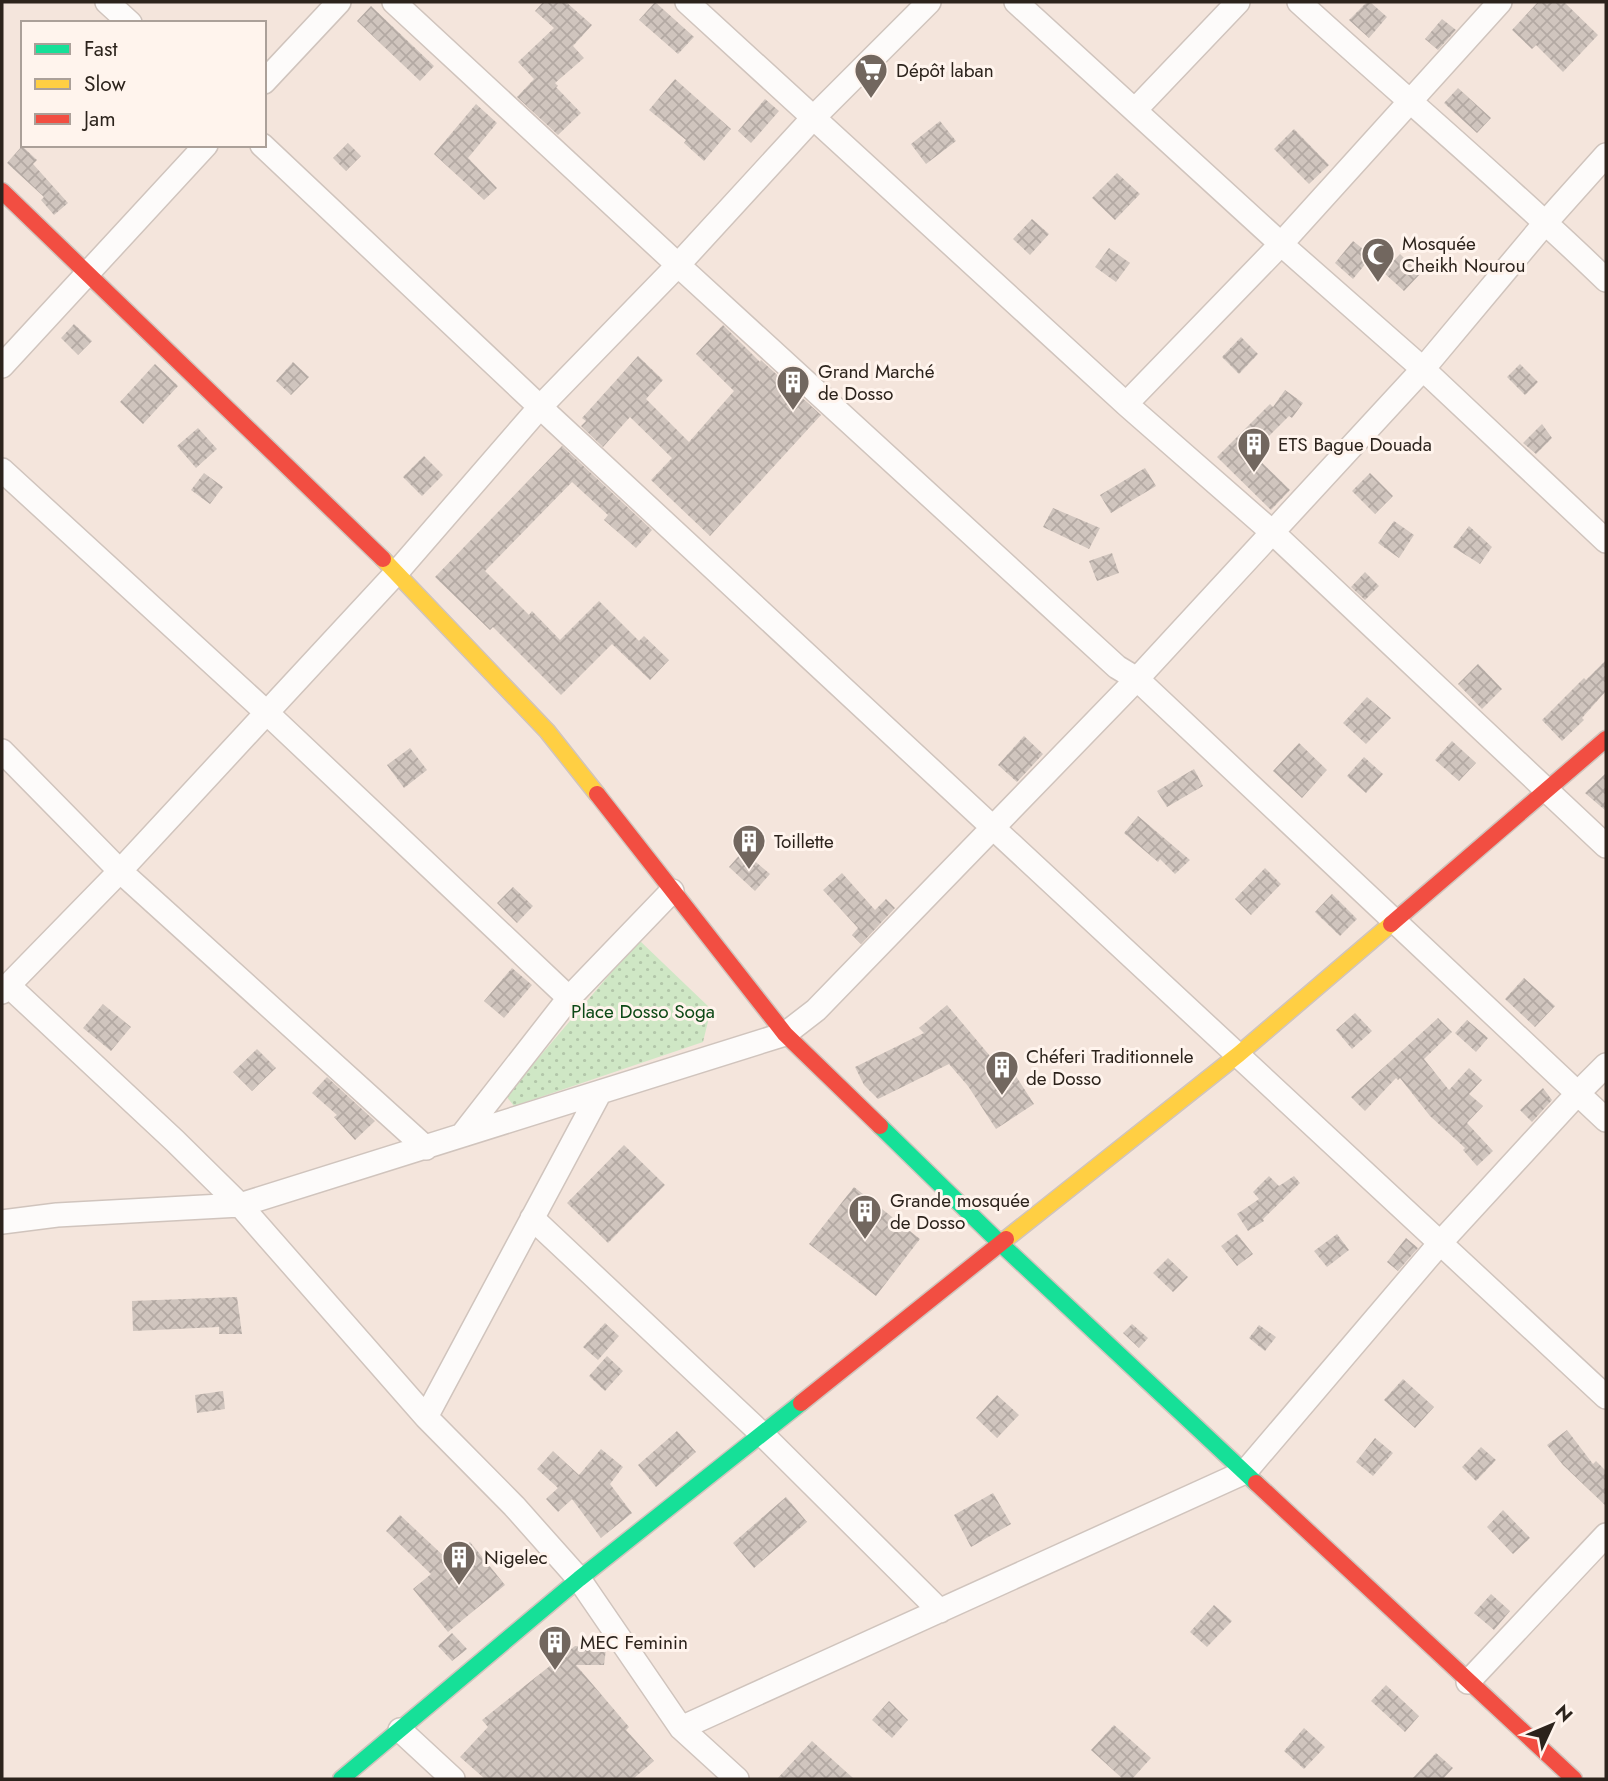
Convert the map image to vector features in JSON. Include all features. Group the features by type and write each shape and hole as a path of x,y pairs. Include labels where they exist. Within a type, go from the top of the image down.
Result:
{"street":[{"path":"107,2 128,21"},
{"path":"266,80 339,2"},
{"path":"394,2 1107,658 1137,679 1606,1120"},
{"path":"687,2 1126,404 1271,531 1606,846"},
{"path":"737,1779 681,1728 579,1579 514,1506 426,1417 240,1205 175,1141 5,989 120,871 397,572 540,407 813,118 929,2"},
{"path":"1016,2 1281,244 1423,369 1606,541"},
{"path":"1135,110 1238,2"},
{"path":"1299,2 1408,102 1546,222 1606,280"},
{"path":"1126,404 1281,244 1500,2"},
{"path":"2,366 204,147"},
{"path":"264,147 540,407 1606,1396"},
{"path":"2,1222 57,1215 240,1205 785,1034 816,1010 1137,679 1423,369 1606,155"},
{"path":"2,191 397,572 547,732 785,1034 1001,1244 1574,1779"},
{"path":"2,470 266,712 569,998"},
{"path":"341,1779 579,1579 1239,1054 1606,739"},
{"path":"2,751 120,871 426,1148"},
{"path":"462,1135 569,998 672,891"},
{"path":"681,1728 1245,1472 1441,1242 1606,1065"},
{"path":"426,1417 600,1092"},
{"path":"533,1218 762,1434 940,1611"},
{"path":"1468,1682 1606,1535"},
{"path":"400,1730 453,1779"}],"green space":[{"name":"Place Dosso Soga","path":"639,940 711,1009 703,1042 514,1106 506,1096"}],"building":[{"path":"543,2 566,2 592,25 573,46 584,58 555,83 581,113 558,135 517,97 534,79 518,62 554,28 535,11"},
{"path":"655,2 694,37 678,54 639,20"},
{"path":"1367,2 1387,17 1369,38 1349,20"},
{"path":"1538,2 1564,2 1598,35 1563,72 1536,45 1532,49 1512,30"},
{"path":"371,6 434,66 420,81 357,21"},
{"path":"1442,19 1456,30 1438,50 1425,39"},
{"path":"675,79 731,129 704,161 684,143 686,140 649,110"},
{"path":"1458,88 1491,118 1477,133 1444,103"},
{"path":"765,99 779,111 751,143 738,131"},
{"path":"476,104 497,123 468,158 497,188 484,200 434,154"},
{"path":"940,121 956,141 926,164 911,144"},
{"path":"1294,129 1329,165 1309,184 1274,149"},
{"path":"348,143 361,156 346,171 333,158"},
{"path":"23,147 37,160 33,164 68,203 54,215 41,200 44,197 7,163"},
{"path":"1117,173 1140,194 1115,220 1092,198"},
{"path":"1032,219 1049,234 1030,255 1013,239"},
{"path":"1353,241 1372,256 1353,279 1335,263"},
{"path":"1109,248 1130,263 1116,282 1095,267"},
{"path":"1400,254 1420,274 1404,291 1383,272"},
{"path":"74,324 92,341 78,355 61,338"},
{"path":"723,325 760,362 761,360 821,415 710,536 651,480 672,458 630,417 603,447 581,426 586,421 582,418 638,356 663,380 646,399 689,442 734,391 696,354"},
{"path":"1241,337 1258,354 1239,374 1222,357"},
{"path":"293,362 309,377 291,395 276,381"},
{"path":"155,364 178,386 143,424 120,402"},
{"path":"1520,364 1538,382 1525,395 1507,377"},
{"path":"1285,390 1303,403 1292,418 1289,416 1252,453 1290,490 1271,510 1217,457 1270,404 1273,407"},
{"path":"1542,424 1552,438 1536,454 1523,443"},
{"path":"198,428 217,449 196,468 177,446"},
{"path":"562,446 652,530 636,548 604,520 608,515 572,482 485,571 529,615 532,611 560,640 599,601 639,641 644,636 669,660 650,680 612,644 561,695 493,627 490,630 435,577"},
{"path":"424,456 443,475 422,496 403,477"},
{"path":"1145,468 1156,486 1111,513 1100,495"},
{"path":"204,473 223,487 210,504 191,490"},
{"path":"1370,473 1393,496 1375,514 1352,491"},
{"path":"1053,508 1100,528 1089,549 1043,527"},
{"path":"1394,521 1414,535 1399,558 1378,543"},
{"path":"1469,526 1492,547 1480,564 1453,547"},
{"path":"1112,553 1119,573 1097,581 1089,561"},
{"path":"1365,572 1379,586 1365,600 1351,587"},
{"path":"1606,660 1606,691 1582,718 1584,720 1562,741 1542,720"},
{"path":"1478,664 1502,689 1482,709 1458,684"},
{"path":"1367,697 1391,718 1366,744 1343,723"},
{"path":"1024,736 1043,754 1017,782 998,765"},
{"path":"1452,741 1476,763 1459,781 1435,760"},
{"path":"1299,743 1327,770 1302,798 1273,771"},
{"path":"410,748 427,770 404,788 387,765"},
{"path":"1364,757 1383,774 1366,793 1347,776"},
{"path":"1194,769 1203,786 1167,807 1157,791"},
{"path":"1606,773 1606,811 1585,793"},
{"path":"1138,816 1190,860 1175,874 1160,859 1158,862 1124,833"},
{"name":"Toillette","path":"743,851 770,874 755,891 729,867"},
{"path":"1265,868 1281,884 1251,915 1235,899"},
{"path":"842,873 875,910 886,899 895,908 861,944 852,935 858,928 823,890"},
{"path":"513,887 533,906 517,923 497,903"},
{"path":"1332,894 1357,919 1340,936 1315,912"},
{"path":"512,968 532,985 504,1018 484,1001"},
{"path":"1524,978 1555,1006 1535,1027 1505,999"},
{"path":"103,1004 131,1027 111,1051 83,1028"},
{"path":"947,1005 1001,1069 1008,1064 1034,1104 996,1129 968,1086 949,1064 878,1099 864,1085 855,1067 924,1033 919,1028"},
{"path":"1355,1013 1372,1031 1352,1049 1336,1030"},
{"path":"1438,1018 1452,1032 1424,1059 1449,1090 1469,1068 1482,1080 1469,1094 1483,1106 1467,1123 1493,1151 1477,1166 1463,1150 1465,1148 1430,1116 1400,1078 1396,1078 1365,1111 1351,1097"},
{"path":"1467,1020 1488,1038 1476,1052 1455,1033"},
{"path":"257,1049 276,1068 252,1091 233,1072"},
{"path":"327,1077 375,1121 355,1140 334,1117 337,1115 312,1093"},
{"path":"1543,1088 1552,1100 1532,1122 1520,1110"},
{"path":"624,1145 665,1185 608,1243 567,1203"},
{"path":"1269,1176 1279,1186 1294,1176 1300,1183 1263,1219 1264,1221 1248,1231 1237,1214 1259,1199 1253,1192"},
{"name":"Grande mosquée de Dosso","path":"854,1187 920,1239 876,1296 809,1244"},
{"path":"1237,1234 1253,1254 1237,1266 1221,1246"},
{"path":"1337,1234 1349,1250 1327,1267 1314,1251"},
{"path":"1406,1238 1418,1248 1398,1271 1387,1262"},
{"path":"1168,1258 1188,1277 1173,1292 1153,1273"},
{"path":"237,1297 242,1334 219,1334 219,1327 133,1331 132,1301"},
{"path":"605,1323 619,1336 598,1360 583,1347"},
{"path":"1132,1324 1148,1338 1139,1348 1123,1333"},
{"path":"1259,1325 1276,1337 1265,1351 1249,1338"},
{"path":"607,1356 623,1371 605,1391 589,1376"},
{"path":"1403,1379 1434,1407 1415,1428 1384,1400"},
{"path":"223,1391 225,1409 197,1413 195,1395"},
{"path":"997,1395 1019,1415 997,1438 976,1418"},
{"path":"1567,1430 1593,1464 1596,1461 1606,1471 1606,1506 1563,1465 1547,1445"},
{"path":"677,1431 696,1452 656,1487 638,1465"},
{"path":"1375,1438 1393,1453 1373,1476 1356,1462"},
{"path":"1481,1447 1496,1460 1476,1481 1462,1467"},
{"path":"601,1449 623,1467 610,1484 632,1513 601,1538 572,1499 558,1512 546,1499 558,1488 537,1469 553,1451 579,1475"},
{"path":"993,1493 1011,1524 971,1547 954,1515"},
{"path":"786,1497 807,1522 754,1568 733,1543"},
{"path":"1503,1510 1530,1538 1513,1554 1487,1527"},
{"name":"Nigelec","path":"400,1515 448,1560 470,1542 505,1585 448,1632 413,1589 431,1574 386,1531"},
{"path":"1491,1594 1510,1611 1494,1630 1474,1613"},
{"path":"1214,1605 1232,1621 1207,1647 1190,1632"},
{"path":"452,1633 467,1649 452,1661 438,1646"},
{"path":"575,1646 606,1649 604,1665 576,1665 629,1727 626,1730 654,1761 633,1779 485,1779 460,1757 488,1727 482,1720"},
{"path":"1386,1685 1419,1716 1405,1732 1371,1701"},
{"path":"889,1701 908,1720 892,1738 872,1720"},
{"path":"1114,1725 1151,1758 1132,1779 1123,1779 1091,1750"},
{"path":"1304,1728 1325,1747 1304,1769 1284,1751"},
{"path":"812,1741 854,1779 777,1779"},
{"path":"1436,1753 1453,1768 1443,1779 1412,1779"}],"traffic: fast":[{"path":"880,1126 1001,1244 1256,1483"},
{"path":"341,1779 579,1579 801,1403"}],"traffic: slow":[{"path":"383,559 547,731 597,794"},
{"path":"1006,1239 1239,1054 1391,924"}],"traffic: jam":[{"path":"2,191 383,559"},
{"path":"1391,924 1606,739"},
{"path":"597,794 785,1034 880,1126"},
{"path":"801,1403 1006,1239"},
{"path":"1256,1483 1574,1779"}],"place":[{"name":"Dépôt laban","path":"871,100"},
{"name":"Mosquée Cheikh Nourou","path":"1378,284"},
{"name":"Grand Marché de Dosso","path":"793,412"},
{"name":"ETS Bague Douada","path":"1254,474"},
{"name":"Toillette","path":"749,871"},
{"name":"Chéferi Traditionnele de Dosso","path":"1002,1097"},
{"name":"Grande mosquée de Dosso","path":"865,1241"},
{"name":"Nigelec","path":"459,1587"},
{"name":"MEC Feminin","path":"555,1672"}]}
